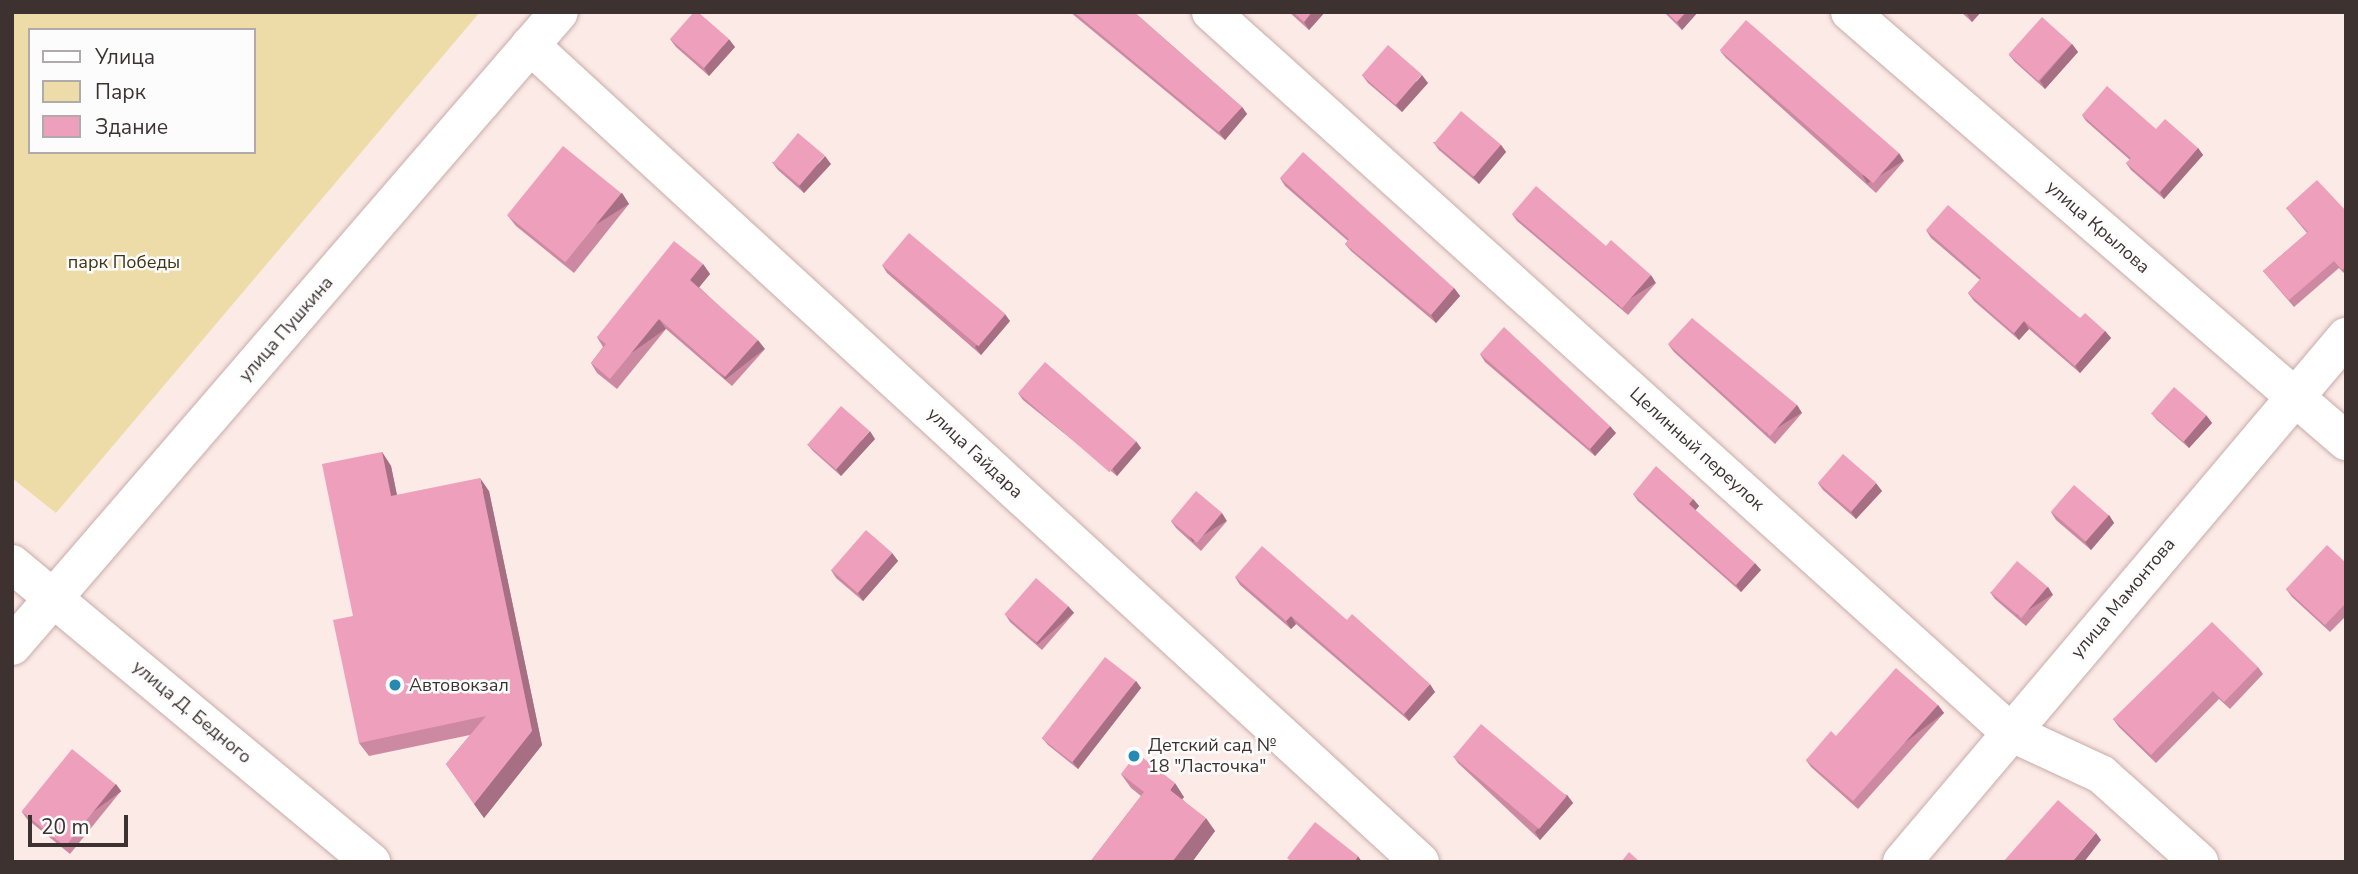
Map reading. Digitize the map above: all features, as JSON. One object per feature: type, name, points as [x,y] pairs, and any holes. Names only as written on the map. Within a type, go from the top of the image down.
[{"type":"street","name":"улица Пушкина","points":[[12,646],[559,12]]},
{"type":"street","name":"Целинный переулок","points":[[1211,12],[2010,732],[2101,774],[2199,862]]},
{"type":"street","name":"улица Крылова","points":[[1850,12],[2346,441]]},
{"type":"street","name":"улица Гайдара","points":[[530,45],[1420,862]]},
{"type":"street","name":"улица Мамонтова","points":[[1902,862],[2346,337]]},
{"type":"street","name":"улица Д. Бедного","points":[[12,564],[371,862]]},
{"type":"green space","name":"парк Победы","points":[[12,12],[480,12],[56,513],[12,478]]},
{"type":"building","points":[[694,12],[698,12],[729,39],[704,68],[670,39]]},
{"type":"building","points":[[1074,12],[1134,12],[1242,107],[1219,132]]},
{"type":"building","points":[[1293,12],[1312,12],[1304,22]]},
{"type":"building","points":[[1666,12],[1686,12],[1677,22]]},
{"type":"building","points":[[2042,17],[2072,44],[2038,81],[2009,54]]},
{"type":"building","points":[[1746,20],[1899,153],[1873,183],[1720,50]]},
{"type":"building","points":[[1388,45],[1422,75],[1396,105],[1362,75]]},
{"type":"building","points":[[2107,86],[2156,129],[2165,119],[2198,148],[2160,192],[2126,163],[2131,158],[2082,115]]},
{"type":"building","points":[[1461,111],[1501,144],[1474,177],[1434,143]]},
{"type":"building","points":[[798,133],[825,155],[800,185],[773,163]]},
{"type":"building","points":[[563,146],[621,193],[565,262],[507,215]]},
{"type":"building","points":[[1303,152],[1454,288],[1431,315],[1345,244],[1349,239],[1280,178]]},
{"type":"building","points":[[2317,180],[2346,211],[2346,267],[2342,270],[2334,261],[2289,300],[2263,271],[2308,232],[2286,208]]},
{"type":"building","points":[[1536,186],[1606,246],[1611,240],[1651,275],[1622,308],[1512,214]]},
{"type":"building","points":[[1948,205],[2080,318],[2085,313],[2105,331],[2075,366],[2024,321],[2014,333],[1968,293],[1981,278],[1926,230]]},
{"type":"building","points":[[909,233],[1006,314],[979,346],[882,265]]},
{"type":"building","points":[[674,241],[703,264],[690,280],[758,340],[725,377],[659,319],[610,379],[591,363],[606,344],[597,337]]},
{"type":"building","points":[[1692,318],[1797,405],[1770,436],[1668,344]]},
{"type":"building","points":[[1504,327],[1610,426],[1590,449],[1480,354]]},
{"type":"building","points":[[1045,362],[1136,441],[1109,472],[1018,393]]},
{"type":"building","points":[[2174,387],[2206,415],[2183,442],[2151,413]]},
{"type":"building","points":[[841,406],[870,431],[836,469],[808,444]]},
{"type":"building","name":"Автовокзал","points":[[382,452],[391,496],[480,478],[532,731],[474,804],[446,764],[486,716],[359,743],[333,620],[353,616],[322,464]]},
{"type":"building","points":[[1843,454],[1876,483],[1851,512],[1818,483]]},
{"type":"building","points":[[1656,466],[1693,499],[1689,504],[1755,563],[1736,585],[1633,494]]},
{"type":"building","points":[[2074,485],[2109,515],[2086,542],[2051,511]]},
{"type":"building","points":[[1196,491],[1222,513],[1197,543],[1171,521]]},
{"type":"building","points":[[866,530],[892,553],[858,593],[831,570]]},
{"type":"building","points":[[2327,545],[2346,563],[2346,603],[2325,625],[2286,589]]},
{"type":"building","points":[[1262,546],[1347,620],[1352,614],[1430,684],[1404,714],[1291,616],[1286,621],[1235,577]]},
{"type":"building","points":[[2017,561],[2048,587],[2021,618],[1991,592]]},
{"type":"building","points":[[1036,578],[1068,606],[1037,642],[1005,614]]},
{"type":"building","points":[[2212,622],[2258,667],[2224,702],[2213,691],[2151,755],[2113,719]]},
{"type":"building","points":[[1105,657],[1136,681],[1072,762],[1042,738]]},
{"type":"building","points":[[1896,668],[1938,705],[1853,801],[1806,760],[1831,731],[1836,736]]},
{"type":"building","points":[[1481,724],[1567,796],[1539,829],[1453,757]]},
{"type":"building","points":[[72,749],[116,784],[65,846],[22,811]]},
{"type":"building","points":[[1137,753],[1175,783],[1170,790],[1206,818],[1172,862],[1090,862],[1144,792],[1121,774]]},
{"type":"building","points":[[2058,800],[2096,833],[2072,862],[2003,862]]},
{"type":"building","points":[[1315,822],[1358,856],[1354,862],[1292,862],[1287,858]]},
{"type":"building","points":[[1629,852],[1640,862],[1621,862]]},
{"type":"place","name":"Автовокзал","points":[[395,685]]},
{"type":"place","name":"Детский сад № 18 \"Ласточка\"","points":[[1134,756]]}]
